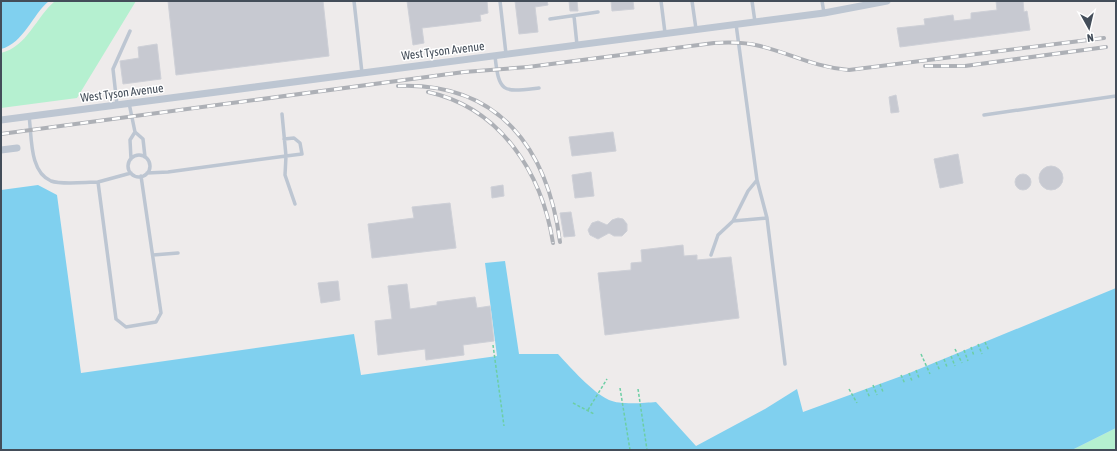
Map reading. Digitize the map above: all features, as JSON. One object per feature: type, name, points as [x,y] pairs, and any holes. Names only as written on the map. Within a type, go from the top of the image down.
[{"type":"street","name":"West Tyson Avenue","points":[[1,120],[824,13],[887,1]]},
{"type":"street","points":[[1,150],[17,148]]},
{"type":"lane","points":[[354,1],[362,73]]},
{"type":"lane","points":[[500,1],[506,54]]},
{"type":"lane","points":[[661,1],[665,33]]},
{"type":"lane","points":[[692,1],[696,29]]},
{"type":"lane","points":[[752,1],[755,22]]},
{"type":"lane","points":[[822,1],[824,13]]},
{"type":"lane","points":[[550,19],[598,12]]},
{"type":"lane","points":[[574,16],[577,45]]},
{"type":"lane","points":[[736,24],[756,180],[767,218],[785,364]]},
{"type":"lane","points":[[117,105],[113,69],[130,31]]},
{"type":"lane","points":[[495,56],[497,76],[504,88],[512,91],[538,88]]},
{"type":"lane","points":[[984,115],[1116,96]]},
{"type":"lane","points":[[130,104],[135,132],[143,139],[145,157],[150,164],[147,173]]},
{"type":"lane","points":[[282,114],[286,156],[286,175],[296,204]]},
{"type":"lane","points":[[30,116],[35,164],[40,173],[52,181],[98,182],[131,173]]},
{"type":"lane","points":[[135,132],[130,140],[131,158],[128,165],[131,173],[136,176],[141,176],[147,173],[168,172],[302,154],[300,143],[294,138],[284,139]]},
{"type":"lane","points":[[131,158],[137,156],[145,157]]},
{"type":"lane","points":[[98,182],[116,319],[126,327],[156,322],[161,313],[141,176]]},
{"type":"lane","points":[[711,255],[718,235],[733,221],[748,191],[756,180]]},
{"type":"lane","points":[[733,221],[767,218]]},
{"type":"lane","points":[[153,255],[178,253]]},
{"type":"path","points":[[985,342],[989,351]]},
{"type":"path","points":[[978,344],[982,354]]},
{"type":"path","points":[[493,345],[504,426]]},
{"type":"path","points":[[971,347],[974,356]]},
{"type":"path","points":[[955,349],[962,363]]},
{"type":"path","points":[[964,350],[968,361]]},
{"type":"path","points":[[921,354],[930,374]]},
{"type":"path","points":[[951,356],[955,366]]},
{"type":"path","points":[[944,359],[947,367]]},
{"type":"path","points":[[936,362],[940,371]]},
{"type":"path","points":[[916,370],[919,378]]},
{"type":"path","points":[[909,373],[912,381]]},
{"type":"path","points":[[902,375],[905,384]]},
{"type":"path","points":[[588,410],[607,379]]},
{"type":"path","points":[[880,384],[883,392]]},
{"type":"path","points":[[874,385],[877,395]]},
{"type":"path","points":[[620,388],[630,450]]},
{"type":"path","points":[[638,389],[647,450]]},
{"type":"path","points":[[849,389],[857,403]]},
{"type":"path","points":[[866,389],[870,398]]},
{"type":"path","points":[[573,403],[594,414]]},
{"type":"green space","points":[[55,1],[136,1],[77,98],[1,108],[1,53],[18,45]]},
{"type":"green space","points":[[1116,428],[1116,450],[1072,450]]},
{"type":"water","points":[[1,1],[49,1],[16,41],[1,49]]},
{"type":"water","points":[[38,185],[57,195],[81,373],[354,334],[361,375],[497,356],[485,263],[505,261],[519,354],[558,354],[589,386],[602,396],[614,402],[656,402],[696,446],[765,409],[797,389],[803,412],[907,374],[1116,288],[1116,428],[1072,450],[1,450],[1,190]]},
{"type":"building","points":[[168,1],[323,1],[329,56],[176,75]]},
{"type":"building","points":[[407,1],[487,1],[488,13],[480,15],[481,21],[422,28],[424,43],[413,45]]},
{"type":"building","points":[[515,1],[547,1],[548,5],[535,7],[538,32],[519,34]]},
{"type":"building","points":[[569,1],[577,1],[578,11],[570,11]]},
{"type":"building","points":[[611,1],[633,1],[634,9],[612,11]]},
{"type":"building","points":[[996,1],[1023,1],[1024,12],[1027,11],[1030,30],[900,47],[897,28],[925,25],[924,19],[953,15],[954,21],[971,19],[971,13],[997,10]]},
{"type":"building","points":[[157,44],[161,79],[123,84],[120,61],[139,58],[138,47]]},
{"type":"building","points":[[896,95],[899,112],[891,113],[889,97]]},
{"type":"building","points":[[613,132],[616,151],[572,156],[569,137]]},
{"type":"building","points":[[958,154],[963,183],[940,188],[934,159]]},
{"type":"building","points":[[1051,166],[1060,169],[1063,178],[1060,187],[1051,190],[1042,187],[1039,178],[1042,169]]},
{"type":"building","points":[[591,172],[594,196],[575,198],[572,175]]},
{"type":"building","points":[[1023,174],[1029,176],[1031,182],[1029,188],[1023,190],[1017,188],[1015,182],[1017,176]]},
{"type":"building","points":[[503,185],[504,196],[492,198],[491,187]]},
{"type":"building","points":[[450,203],[456,248],[372,258],[368,224],[414,218],[412,207]]},
{"type":"building","points":[[571,212],[575,236],[564,237],[560,213]]},
{"type":"building","points":[[618,218],[623,219],[627,224],[627,231],[622,236],[614,236],[609,233],[598,239],[590,235],[588,230],[592,223],[598,221],[607,225],[612,220]]},
{"type":"building","points":[[683,245],[684,256],[697,255],[697,260],[731,257],[739,318],[605,335],[598,273],[631,270],[631,263],[642,262],[641,250]]},
{"type":"building","points":[[338,281],[340,300],[321,303],[318,283]]},
{"type":"building","points":[[407,284],[410,309],[437,305],[437,302],[475,297],[477,308],[490,306],[494,341],[463,345],[464,355],[426,360],[425,349],[378,355],[375,321],[392,319],[388,286]]},
{"type":"railway","points":[[1,134],[464,72],[528,67],[714,43],[726,42],[754,45],[772,49],[825,66],[849,70],[1104,38]]},
{"type":"railway","points":[[925,66],[965,66],[1106,47]]},
{"type":"railway","points":[[398,86],[433,88],[464,96],[490,109],[512,128],[530,151],[544,178],[554,208],[560,242]]},
{"type":"railway","points":[[428,92],[454,100],[477,112],[497,128],[514,147],[528,169],[539,192],[553,243]]}]
